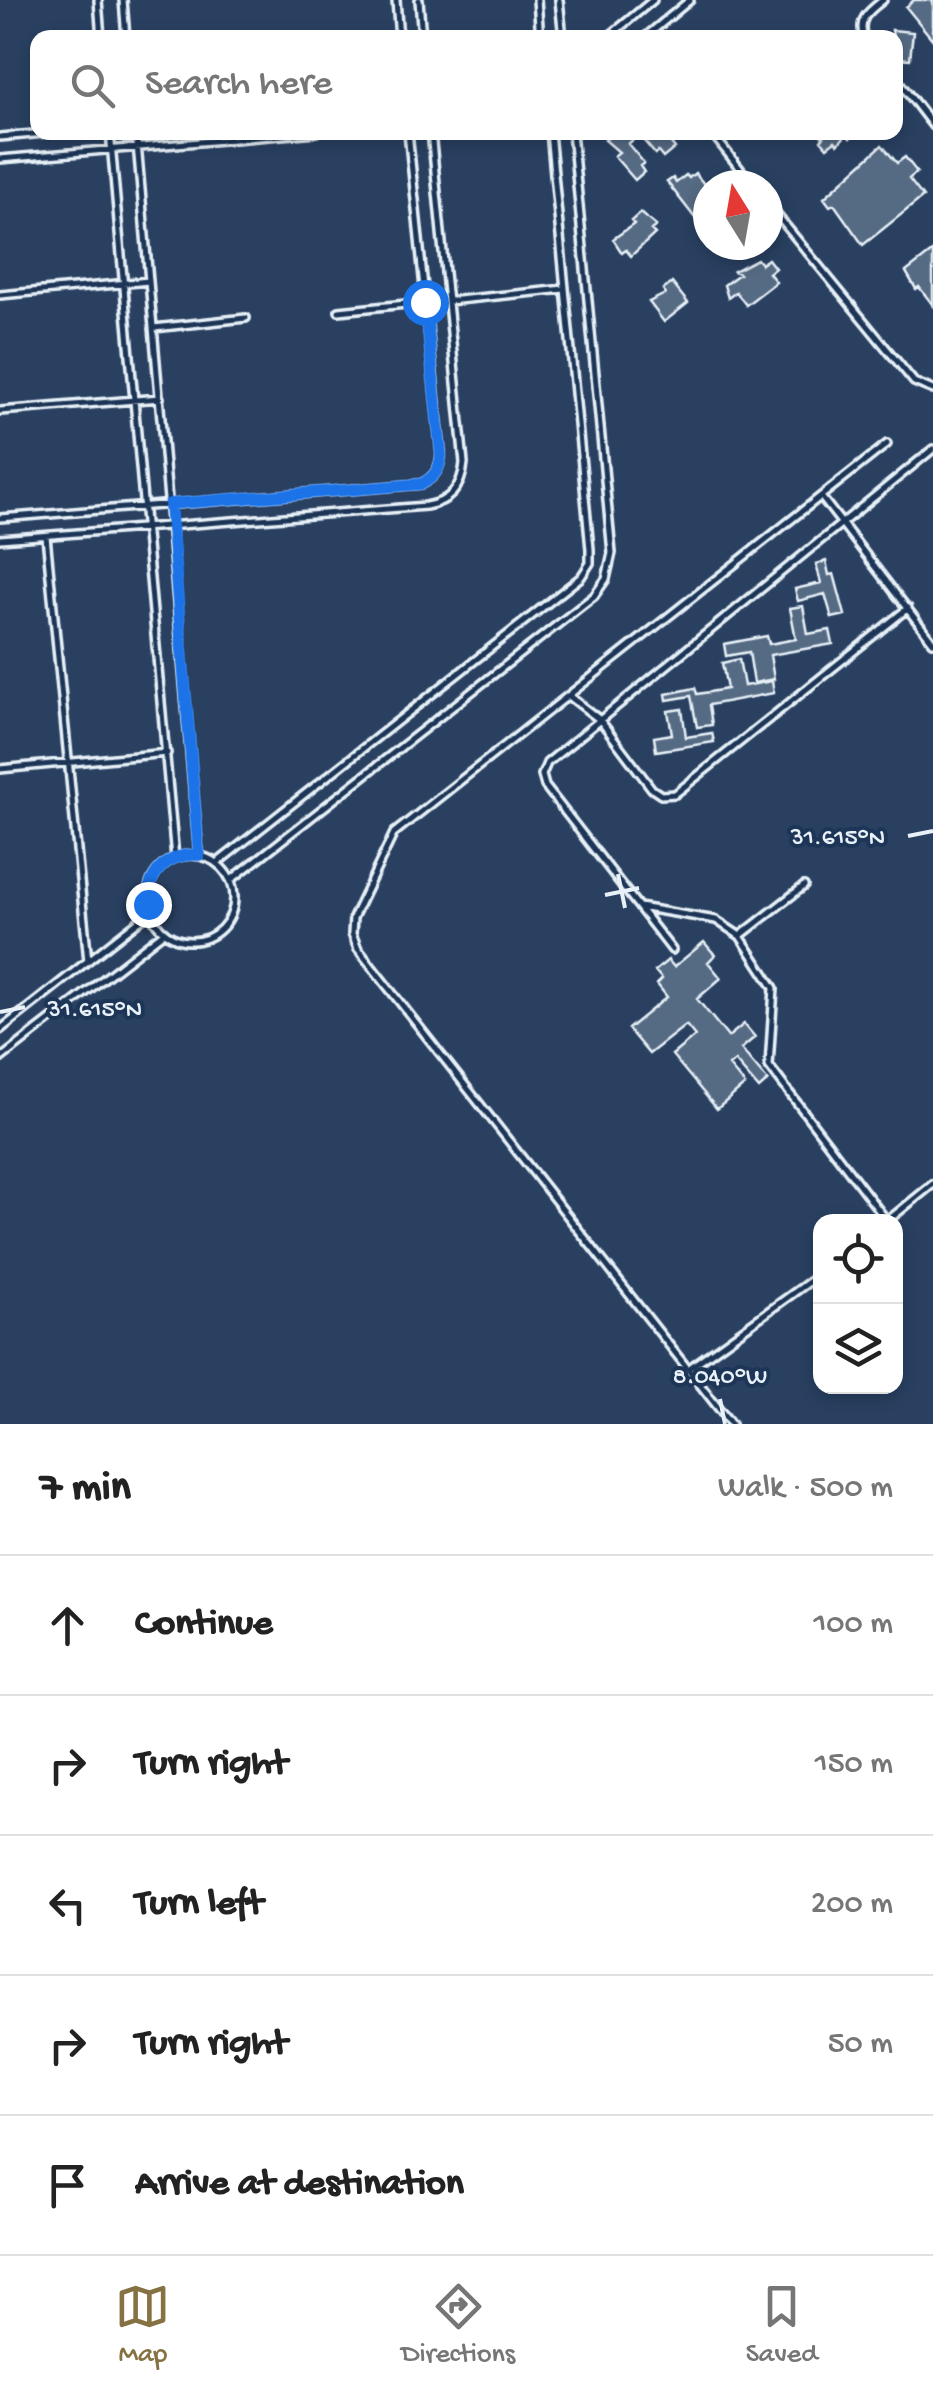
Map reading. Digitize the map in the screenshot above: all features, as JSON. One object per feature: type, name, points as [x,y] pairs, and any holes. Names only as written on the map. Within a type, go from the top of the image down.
[{"type":"lane","points":[[98,0],[100,30]]},
{"type":"lane","points":[[123,0],[125,30]]},
{"type":"lane","points":[[396,0],[398,30]]},
{"type":"lane","points":[[419,0],[421,30]]},
{"type":"lane","points":[[537,0],[539,30]]},
{"type":"lane","points":[[560,0],[562,30]]},
{"type":"lane","points":[[617,30],[653,0]]},
{"type":"lane","points":[[654,30],[690,0]]},
{"type":"lane","points":[[862,30],[864,17],[882,0]]},
{"type":"lane","points":[[903,87],[933,126]]},
{"type":"lane","points":[[0,138],[30,135]]},
{"type":"lane","points":[[110,140],[176,858]]},
{"type":"lane","points":[[136,140],[199,855]]},
{"type":"lane","points":[[0,159],[227,140]]},
{"type":"lane","points":[[0,518],[421,484],[432,477],[440,466],[441,454],[409,140]]},
{"type":"lane","points":[[0,539],[426,506],[446,499],[460,483],[464,463],[432,140]]},
{"type":"lane","points":[[217,863],[585,573],[591,556],[551,140]]},
{"type":"lane","points":[[231,880],[594,596],[606,579],[612,553],[573,140]]},
{"type":"lane","points":[[717,140],[741,170]]},
{"type":"lane","points":[[783,222],[903,370],[917,385],[933,390]]},
{"type":"lane","points":[[0,295],[149,280]]},
{"type":"lane","points":[[448,301],[565,290]]},
{"type":"lane","points":[[339,310],[425,302]]},
{"type":"lane","points":[[154,328],[246,318]]},
{"type":"lane","points":[[0,411],[160,398]]},
{"type":"lane","points":[[731,1424],[358,949],[352,934],[356,911],[394,833],[887,444]]},
{"type":"lane","points":[[672,950],[545,786],[542,776],[547,763],[933,450]]},
{"type":"lane","points":[[822,498],[933,642]]},
{"type":"lane","points":[[46,536],[88,961]]},
{"type":"lane","points":[[569,696],[600,720],[652,789],[675,794],[908,608]]},
{"type":"lane","points":[[0,770],[167,753]]},
{"type":"lane","points":[[199,855],[217,863],[231,880],[234,904],[229,920],[218,932],[195,941],[178,940],[164,932],[150,912],[152,880],[162,866],[176,858],[199,855]]},
{"type":"lane","points":[[740,936],[804,886]]},
{"type":"lane","points":[[639,907],[716,920],[740,936],[774,988],[769,1066],[882,1214]]},
{"type":"lane","points":[[0,1018],[3,1028],[150,912]]},
{"type":"lane","points":[[0,1059],[164,932]]},
{"type":"lane","points":[[896,1214],[933,1184]]},
{"type":"lane","points":[[688,1370],[813,1279]]},
{"type":"building","points":[[914,0],[933,0],[933,40],[906,7]]},
{"type":"building","points":[[903,31],[913,32],[910,59],[903,58]]},
{"type":"building","points":[[605,140],[633,140],[628,144],[644,163],[640,166],[644,172],[635,180],[614,156],[619,152]]},
{"type":"building","points":[[643,140],[668,140],[675,148],[663,158],[658,152],[655,154]]},
{"type":"building","points":[[821,140],[842,140],[838,144],[835,141],[827,147]]},
{"type":"building","points":[[882,145],[897,163],[905,157],[917,172],[909,179],[923,197],[863,245],[834,204],[830,206],[824,198]]},
{"type":"building","points":[[686,175],[689,178],[693,175],[693,215],[667,182],[673,178],[676,183]]},
{"type":"building","points":[[640,213],[656,226],[651,230],[655,234],[631,256],[626,250],[622,253],[613,239],[634,224],[631,221]]},
{"type":"building","points":[[932,252],[933,305],[919,287],[916,289],[906,272]]},
{"type":"building","points":[[755,260],[761,264],[769,260],[775,268],[769,273],[776,282],[746,305],[736,292],[728,298],[724,285],[739,274],[734,271]]},
{"type":"building","points":[[672,283],[688,303],[664,322],[649,302],[665,294],[663,290]]},
{"type":"building","points":[[826,561],[829,575],[834,574],[845,615],[832,618],[825,594],[798,601],[795,589],[821,583],[816,564]]},
{"type":"building","points":[[803,606],[808,634],[830,630],[833,644],[770,655],[774,679],[754,683],[749,652],[726,656],[724,644],[767,636],[769,644],[796,639],[790,608]]},
{"type":"building","points":[[739,659],[744,686],[772,681],[774,693],[709,705],[712,725],[697,727],[691,696],[667,700],[666,694],[695,688],[697,694],[727,689],[722,663]]},
{"type":"building","points":[[682,709],[686,737],[712,733],[714,742],[656,751],[654,737],[672,734],[668,711]]},
{"type":"building","points":[[704,942],[715,955],[708,962],[721,978],[697,999],[728,1037],[744,1024],[755,1037],[741,1049],[768,1081],[759,1089],[735,1061],[729,1066],[745,1085],[717,1109],[672,1055],[695,1036],[686,1025],[649,1054],[628,1029],[667,997],[657,984],[662,979],[655,971],[668,960],[674,967]]},
{"type":"route","points":[[148,904],[149,888],[162,866],[181,856],[199,855],[170,504],[421,484],[432,477],[440,466],[441,454],[425,302]]}]
